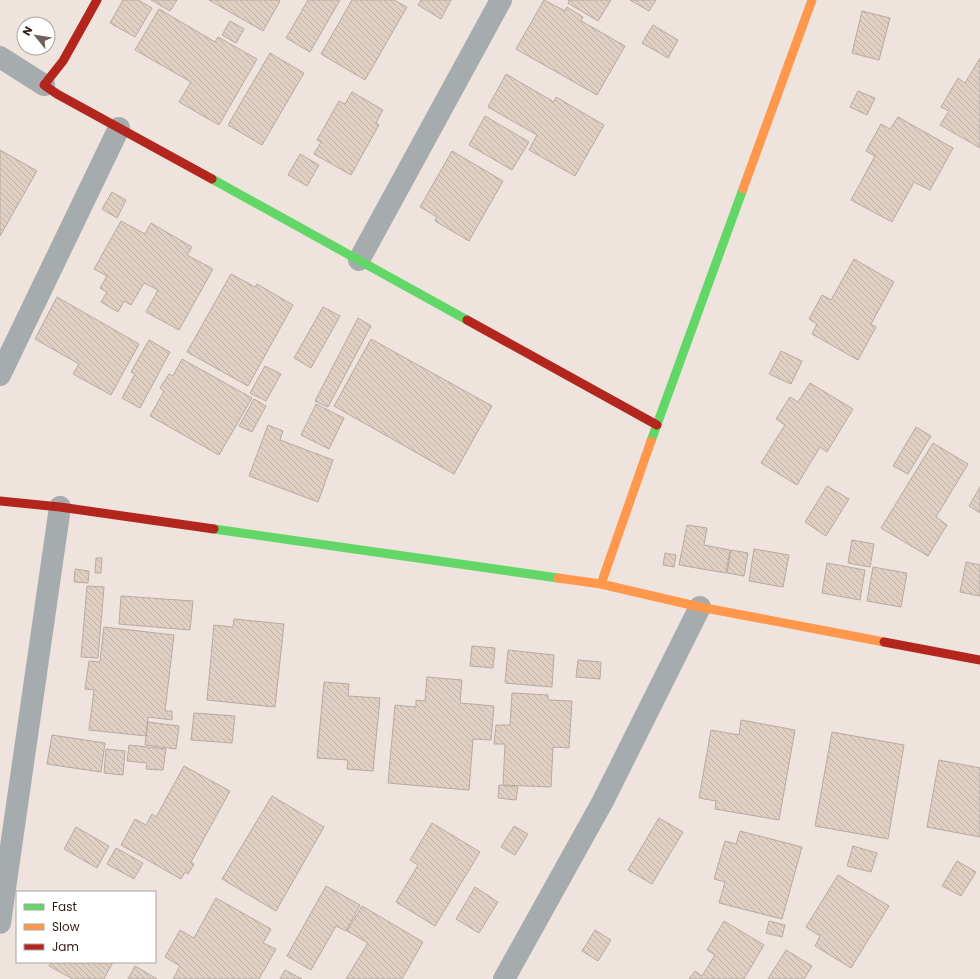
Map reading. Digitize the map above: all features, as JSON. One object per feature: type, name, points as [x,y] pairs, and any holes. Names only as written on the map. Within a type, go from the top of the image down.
[{"type":"street","points":[[44,85],[63,61],[97,0]]},
{"type":"street","points":[[359,260],[501,0]]},
{"type":"street","points":[[601,584],[657,425],[812,0]]},
{"type":"street","points":[[0,57],[57,94],[657,425]]},
{"type":"street","points":[[0,375],[119,128]]},
{"type":"street","points":[[0,501],[60,507],[601,584],[700,607],[980,660]]},
{"type":"street","points":[[0,923],[60,507]]},
{"type":"street","points":[[504,979],[604,800],[700,607]]},
{"type":"building","points":[[123,0],[138,0],[152,8],[135,37],[110,23]]},
{"type":"building","points":[[151,0],[177,0],[170,11]]},
{"type":"building","points":[[209,0],[279,0],[280,1],[263,31]]},
{"type":"building","points":[[308,0],[340,0],[310,52],[286,38]]},
{"type":"building","points":[[352,0],[394,0],[407,7],[365,80],[321,54]]},
{"type":"building","points":[[421,0],[451,0],[441,19],[418,5]]},
{"type":"building","points":[[544,0],[565,11],[567,7],[583,17],[581,21],[625,46],[597,95],[516,49]]},
{"type":"building","points":[[569,0],[611,0],[598,21],[568,3]]},
{"type":"building","points":[[630,0],[656,0],[649,11]]},
{"type":"building","points":[[159,9],[215,42],[218,37],[257,59],[219,125],[179,102],[191,82],[135,50]]},
{"type":"building","points":[[862,11],[890,18],[879,60],[852,53]]},
{"type":"building","points":[[230,21],[244,29],[236,43],[222,35]]},
{"type":"building","points":[[653,25],[678,40],[668,58],[642,43]]},
{"type":"building","points":[[270,53],[304,73],[262,145],[228,125]]},
{"type":"building","points":[[980,58],[980,148],[940,125],[949,111],[941,107],[958,78],[965,83]]},
{"type":"building","points":[[506,74],[554,102],[556,97],[604,125],[575,176],[529,150],[537,135],[488,107]]},
{"type":"building","points":[[858,91],[875,98],[867,115],[850,107]]},
{"type":"building","points":[[352,92],[383,110],[376,123],[379,125],[351,175],[314,154],[321,142],[317,140],[339,101],[345,104]]},
{"type":"building","points":[[485,116],[529,142],[512,170],[469,145]]},
{"type":"building","points":[[898,117],[953,148],[930,190],[914,182],[892,222],[851,200],[875,156],[866,151],[881,124],[890,129]]},
{"type":"building","points":[[0,150],[37,171],[0,236]]},
{"type":"building","points":[[452,151],[503,181],[469,241],[435,221],[437,217],[420,207]]},
{"type":"building","points":[[300,154],[319,165],[307,186],[288,175]]},
{"type":"building","points":[[112,192],[126,200],[117,218],[102,209]]},
{"type":"building","points":[[121,221],[145,234],[151,223],[192,247],[187,255],[213,269],[179,330],[146,312],[158,290],[144,283],[131,305],[124,301],[118,312],[101,302],[107,292],[100,288],[107,276],[94,269]]},
{"type":"building","points":[[854,259],[894,282],[871,324],[876,327],[858,360],[812,334],[817,324],[809,319],[822,295],[831,300]]},
{"type":"building","points":[[231,274],[255,287],[257,284],[293,305],[248,386],[187,352]]},
{"type":"building","points":[[57,297],[139,344],[111,395],[73,374],[79,364],[35,339]]},
{"type":"building","points":[[323,307],[340,316],[311,368],[294,358]]},
{"type":"building","points":[[358,318],[371,326],[328,407],[315,401]]},
{"type":"building","points":[[371,339],[492,406],[454,474],[334,406]]},
{"type":"building","points":[[149,340],[170,352],[140,408],[122,398],[135,374],[131,372]]},
{"type":"building","points":[[781,351],[802,361],[791,384],[769,374]]},
{"type":"building","points":[[182,359],[252,398],[219,455],[150,416],[164,391],[160,388],[169,374],[173,376]]},
{"type":"building","points":[[265,366],[281,374],[266,401],[250,393]]},
{"type":"building","points":[[810,383],[853,409],[827,452],[820,447],[797,485],[761,463],[785,425],[776,419],[790,397],[798,402]]},
{"type":"building","points":[[254,399],[266,406],[252,432],[239,426]]},
{"type":"building","points":[[316,404],[344,418],[329,449],[301,435]]},
{"type":"building","points":[[268,425],[283,431],[280,440],[333,460],[318,502],[249,476]]},
{"type":"building","points":[[916,427],[931,436],[908,474],[893,466]]},
{"type":"building","points":[[933,443],[968,464],[936,517],[947,525],[928,556],[881,528]]},
{"type":"building","points":[[827,486],[849,499],[826,536],[805,522]]},
{"type":"building","points":[[980,487],[980,513],[969,506]]},
{"type":"building","points":[[687,525],[707,528],[704,545],[730,550],[726,573],[679,565]]},
{"type":"building","points":[[852,540],[874,544],[870,567],[848,563]]},
{"type":"building","points":[[754,549],[789,555],[783,587],[749,581]]},
{"type":"building","points":[[731,550],[748,553],[744,576],[727,573]]},
{"type":"building","points":[[665,553],[676,555],[674,567],[663,565]]},
{"type":"building","points":[[96,558],[102,558],[101,573],[95,573]]},
{"type":"building","points":[[966,562],[980,565],[980,596],[960,592]]},
{"type":"building","points":[[827,563],[865,570],[860,600],[822,593]]},
{"type":"building","points":[[873,567],[907,573],[901,607],[867,601]]},
{"type":"building","points":[[75,569],[89,571],[88,583],[74,582]]},
{"type":"building","points":[[87,586],[104,587],[98,658],[81,657]]},
{"type":"building","points":[[121,596],[193,601],[190,630],[119,624]]},
{"type":"building","points":[[234,619],[284,624],[275,707],[207,700],[214,625],[233,627]]},
{"type":"building","points":[[104,627],[174,635],[165,711],[172,711],[172,720],[148,717],[146,736],[89,730],[94,690],[85,689],[89,661],[100,662]]},
{"type":"building","points":[[472,646],[495,648],[493,668],[470,666]]},
{"type":"building","points":[[508,650],[554,655],[552,687],[505,683]]},
{"type":"building","points":[[578,660],[601,662],[600,679],[576,677]]},
{"type":"building","points":[[427,677],[462,680],[460,703],[494,706],[491,740],[473,739],[469,790],[388,783],[395,705],[416,707],[416,700],[425,701]]},
{"type":"building","points":[[324,682],[349,684],[348,696],[380,698],[373,771],[347,769],[348,760],[317,758]]},
{"type":"building","points":[[512,693],[548,695],[548,700],[572,701],[569,748],[553,747],[551,787],[503,785],[505,744],[494,744],[496,725],[510,725]]},
{"type":"building","points":[[194,713],[235,716],[232,743],[191,740]]},
{"type":"building","points":[[741,720],[795,730],[779,820],[715,809],[716,801],[699,798],[711,730],[739,735]]},
{"type":"building","points":[[148,722],[179,726],[176,749],[145,745]]},
{"type":"building","points":[[832,732],[904,745],[888,839],[815,826]]},
{"type":"building","points":[[52,735],[105,743],[101,772],[47,764]]},
{"type":"building","points":[[129,745],[166,749],[163,770],[146,769],[147,763],[127,761]]},
{"type":"building","points":[[106,749],[125,751],[123,775],[104,773]]},
{"type":"building","points":[[939,760],[980,768],[980,837],[927,827]]},
{"type":"building","points":[[184,766],[230,791],[191,862],[194,864],[188,874],[185,872],[181,879],[121,845],[135,819],[146,825],[152,814],[156,817]]},
{"type":"building","points":[[499,785],[518,787],[516,800],[498,798]]},
{"type":"building","points":[[272,796],[324,827],[276,911],[222,879]]},
{"type":"building","points":[[659,818],[683,832],[652,884],[628,870]]},
{"type":"building","points":[[432,823],[480,852],[435,926],[396,902],[418,865],[410,860]]},
{"type":"building","points":[[514,826],[528,834],[515,855],[501,847]]},
{"type":"building","points":[[76,827],[109,846],[97,868],[64,849]]},
{"type":"building","points":[[740,831],[802,847],[782,919],[719,903],[725,882],[714,879],[725,841],[736,844]]},
{"type":"building","points":[[853,846],[877,853],[871,872],[847,866]]},
{"type":"building","points":[[116,848],[143,863],[134,879],[107,864]]},
{"type":"building","points":[[957,861],[976,872],[961,896],[942,886]]},
{"type":"building","points":[[838,875],[889,906],[851,968],[815,946],[820,936],[806,927]]},
{"type":"building","points":[[326,886],[360,905],[346,931],[336,926],[311,970],[287,956]]},
{"type":"building","points":[[475,887],[498,902],[479,933],[456,919]]},
{"type":"building","points":[[216,898],[271,929],[263,943],[276,949],[259,979],[173,979],[180,966],[165,957],[180,930],[194,938]]},
{"type":"building","points":[[362,906],[423,942],[402,979],[346,979],[368,943],[347,931]]},
{"type":"building","points":[[724,921],[764,945],[744,979],[689,979],[695,971],[702,976],[715,955],[707,950]]},
{"type":"building","points":[[769,921],[785,925],[782,937],[766,933]]},
{"type":"building","points":[[595,930],[611,940],[598,961],[582,951]]},
{"type":"building","points":[[786,950],[812,966],[804,979],[768,979]]},
{"type":"building","points":[[50,963],[112,963],[104,979],[73,979],[49,966]]},
{"type":"building","points":[[135,966],[157,979],[128,979]]},
{"type":"building","points":[[285,970],[302,979],[280,979]]},
{"type":"traffic: fast","points":[[212,179],[467,320]]},
{"type":"traffic: fast","points":[[651,441],[743,189]]},
{"type":"traffic: fast","points":[[214,529],[558,578]]},
{"type":"traffic: slow","points":[[743,189],[812,0]]},
{"type":"traffic: slow","points":[[601,584],[651,441]]},
{"type":"traffic: slow","points":[[558,578],[601,584],[700,607],[884,642]]},
{"type":"traffic: jam","points":[[97,0],[63,61],[44,85],[57,94],[212,179]]},
{"type":"traffic: jam","points":[[467,320],[657,425]]},
{"type":"traffic: jam","points":[[0,501],[60,507],[214,529]]},
{"type":"traffic: jam","points":[[884,642],[980,660]]}]
